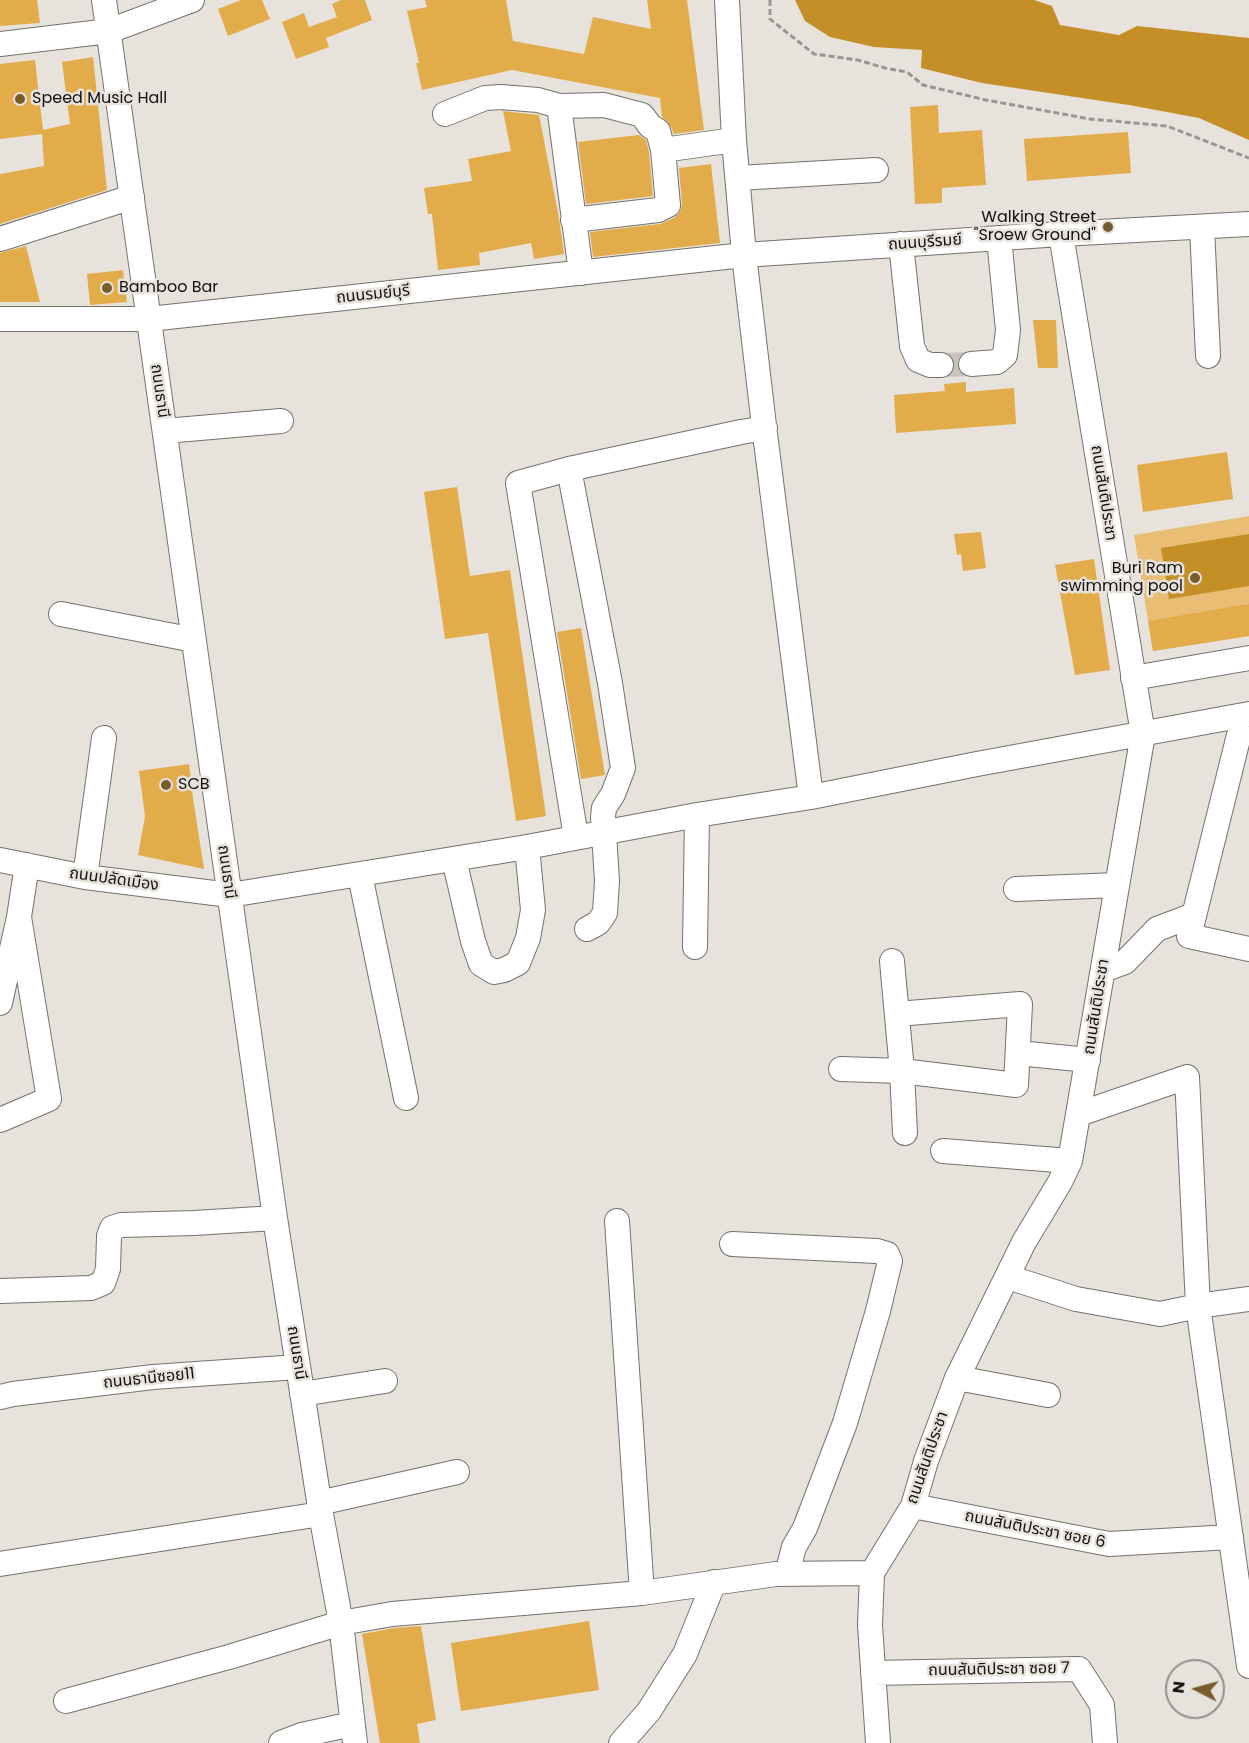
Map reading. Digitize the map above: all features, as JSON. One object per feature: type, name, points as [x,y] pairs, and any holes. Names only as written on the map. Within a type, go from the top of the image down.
[{"type":"street","name":"ถนนธานี","points":[[104,0],[275,1218],[320,1509],[341,1623],[353,1734]]},
{"type":"street","points":[[0,44],[109,31],[192,0]]},
{"type":"street","points":[[725,3],[744,255],[811,796]]},
{"type":"street","points":[[445,114],[485,98],[493,98],[538,100],[559,106],[604,105],[642,115],[650,126],[658,131],[663,150],[668,205],[658,210],[573,220]]},
{"type":"street","points":[[559,106],[581,273]]},
{"type":"street","points":[[663,150],[734,140]]},
{"type":"street","points":[[738,178],[876,170]]},
{"type":"street","points":[[0,239],[132,197]]},
{"type":"street","name":"ถนนบุรีรมย์","points":[[744,255],[1249,224]]},
{"type":"street","points":[[1202,227],[1208,356]]},
{"type":"street","name":"ถนนสันติประชา","points":[[878,1743],[870,1624],[872,1574],[913,1506],[926,1461],[957,1378],[1024,1242],[1070,1161],[1143,734],[1061,234]]},
{"type":"street","points":[[971,364],[996,362],[1005,355],[1008,330],[999,238]]},
{"type":"street","points":[[901,244],[912,346],[918,360],[930,365],[941,365]]},
{"type":"street","name":"ถนนรมย์บุรี","points":[[0,319],[149,319],[744,255]]},
{"type":"street","points":[[165,431],[281,421]]},
{"type":"street","points":[[576,837],[518,483],[569,469],[765,428]]},
{"type":"street","points":[[569,469],[610,683],[623,768],[613,794],[604,808],[607,881],[605,914],[598,923],[586,929]]},
{"type":"street","points":[[61,614],[194,639]]},
{"type":"street","points":[[1133,678],[1249,658]]},
{"type":"street","points":[[1247,715],[1189,936],[1249,949]]},
{"type":"street","name":"ถนนปลัดเมือง","points":[[0,860],[85,877],[230,895],[527,847],[1247,715]]},
{"type":"street","points":[[85,877],[104,738]]},
{"type":"street","points":[[695,947],[697,815]]},
{"type":"street","points":[[454,859],[473,941],[481,964],[494,972],[518,963],[528,938],[533,910],[527,847]]},
{"type":"street","points":[[0,1003],[19,917],[27,865]]},
{"type":"street","points":[[360,875],[406,1098]]},
{"type":"street","points":[[1016,889],[1117,885]]},
{"type":"street","points":[[1103,970],[1125,962],[1157,929],[1194,915]]},
{"type":"street","points":[[0,1120],[49,1100],[19,917]]},
{"type":"street","points":[[892,961],[905,1133]]},
{"type":"street","points":[[841,1069],[902,1071],[1016,1085],[1020,1004],[897,1014]]},
{"type":"street","points":[[1018,1053],[1088,1060]]},
{"type":"street","points":[[1079,1114],[1187,1077],[1198,1306],[1238,1511],[1231,1537],[1249,1666]]},
{"type":"street","points":[[943,1151],[1070,1161]]},
{"type":"street","points":[[0,1291],[92,1288],[103,1283],[108,1269],[108,1236],[112,1228],[121,1225],[275,1218]]},
{"type":"street","points":[[617,1221],[642,1593]]},
{"type":"street","points":[[732,1244],[877,1251],[887,1254],[890,1261],[889,1272],[845,1423],[805,1528],[794,1547],[787,1574]]},
{"type":"street","points":[[1008,1277],[1076,1299],[1160,1314],[1249,1299]]},
{"type":"street","name":"ถนนธานีซอย11","points":[[0,1397],[153,1377],[298,1367]]},
{"type":"street","points":[[957,1378],[1048,1395]]},
{"type":"street","points":[[302,1394],[385,1381]]},
{"type":"street","points":[[0,1564],[320,1509],[457,1472]]},
{"type":"street","name":"ถนนสันติประชา ซอย 6","points":[[913,1506],[1109,1544],[1231,1537]]},
{"type":"street","points":[[66,1701],[229,1657],[341,1623],[392,1614],[642,1593],[787,1574],[872,1574]]},
{"type":"street","points":[[621,1743],[649,1711],[685,1654],[714,1582]]},
{"type":"street","name":"ถนนสันติประชา ซอย 7","points":[[873,1673],[1079,1669],[1102,1705],[1105,1743]]},
{"type":"street","points":[[281,1743],[302,1735],[353,1734]]},
{"type":"path","points":[[770,0],[770,19],[814,54],[858,60],[907,72],[922,85],[986,100],[1090,119],[1167,126],[1249,158]]},
{"type":"shaded area","points":[[795,0],[1034,0],[1052,6],[1060,25],[1119,35],[1137,26],[1249,38],[1249,140],[1199,118],[982,83],[921,68],[922,50],[874,47],[830,37],[805,21]]},
{"type":"shaded area","name":"Buri Ram swimming pool","points":[[1249,516],[1249,636],[1153,651],[1134,535]]},
{"type":"shaded area","points":[[1249,534],[1249,586],[1169,599],[1161,548]]},
{"type":"building","points":[[0,0],[37,0],[40,23],[0,26]]},
{"type":"building","points":[[241,0],[262,0],[270,19],[228,36],[218,9]]},
{"type":"building","points":[[341,0],[365,0],[372,20],[326,38],[329,47],[296,59],[282,22],[304,13],[309,27],[337,17],[332,4]]},
{"type":"building","points":[[425,0],[506,0],[513,41],[584,54],[593,17],[651,29],[647,0],[687,0],[704,130],[674,134],[662,117],[660,98],[512,70],[422,90],[416,63],[419,63],[407,11],[427,7]]},
{"type":"building","points":[[93,57],[107,190],[0,224],[0,174],[44,166],[42,134],[0,139],[0,64],[35,60],[43,130],[70,124],[62,62]]},
{"type":"building","points":[[938,105],[939,133],[982,130],[986,185],[942,188],[942,203],[915,204],[910,107]]},
{"type":"building","points":[[503,111],[539,115],[564,254],[534,259],[531,243],[479,253],[480,265],[438,270],[432,214],[428,214],[424,188],[472,181],[468,159],[511,151]]},
{"type":"building","points":[[1128,132],[1131,173],[1027,181],[1024,139]]},
{"type":"building","points":[[639,135],[646,140],[649,152],[653,196],[586,204],[578,142]]},
{"type":"building","points":[[711,164],[720,243],[593,257],[590,232],[660,224],[674,218],[680,212],[682,204],[679,168]]},
{"type":"building","points":[[26,246],[40,302],[0,302],[0,253]]},
{"type":"building","name":"Bamboo Bar","points":[[123,270],[127,302],[90,305],[87,274]]},
{"type":"building","points":[[1033,320],[1056,320],[1058,368],[1038,368]]},
{"type":"building","points":[[966,382],[966,392],[1014,388],[1016,424],[896,433],[894,395],[945,391],[944,384]]},
{"type":"building","points":[[1227,452],[1233,499],[1143,512],[1137,465]]},
{"type":"building","points":[[457,487],[470,576],[510,570],[546,816],[516,821],[488,633],[445,639],[424,492]]},
{"type":"building","points":[[981,532],[986,568],[963,571],[961,554],[957,555],[954,534]]},
{"type":"building","points":[[1094,559],[1110,670],[1075,675],[1055,565]]},
{"type":"building","points":[[1249,604],[1249,636],[1153,651],[1148,621]]},
{"type":"building","points":[[581,628],[605,775],[581,779],[557,632]]},
{"type":"building","points":[[189,764],[204,869],[138,855],[145,816],[139,771]]},
{"type":"building","points":[[589,1621],[599,1690],[461,1711],[451,1643]]},
{"type":"building","points":[[421,1626],[436,1720],[417,1724],[420,1743],[380,1743],[362,1634]]},
{"type":"tunnel","points":[[941,365],[971,364]]},
{"type":"place","name":"Speed Music Hall","points":[[20,99]]},
{"type":"place","name":"Walking Street \"Sroew Ground\"","points":[[1108,227]]},
{"type":"place","name":"Bamboo Bar","points":[[107,288]]},
{"type":"place","name":"Buri Ram swimming pool","points":[[1195,578]]},
{"type":"place","name":"SCB","points":[[166,785]]}]
